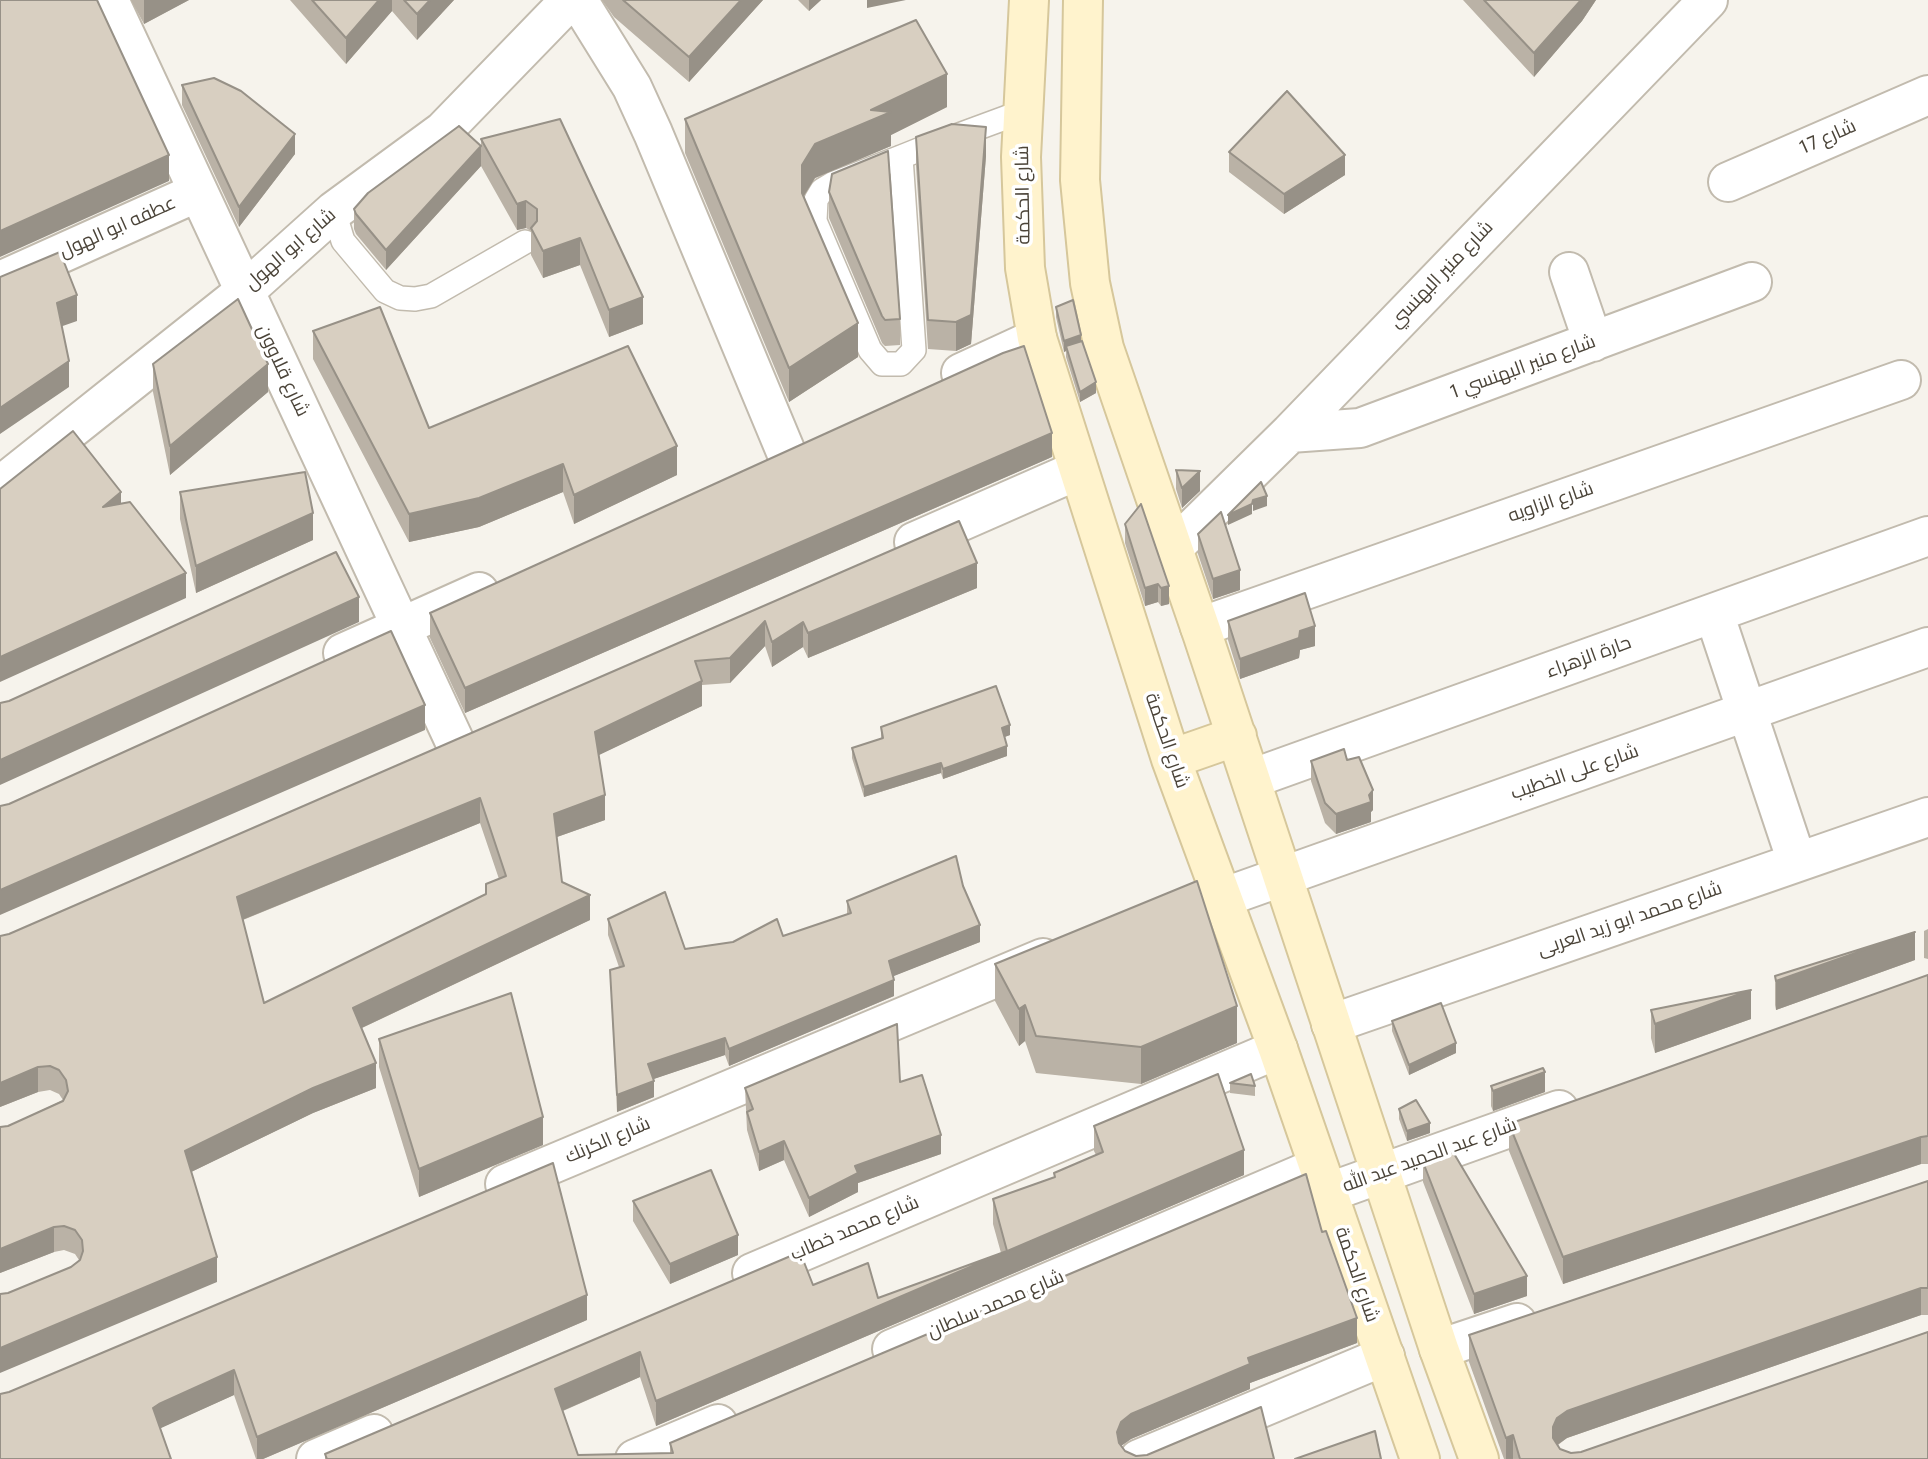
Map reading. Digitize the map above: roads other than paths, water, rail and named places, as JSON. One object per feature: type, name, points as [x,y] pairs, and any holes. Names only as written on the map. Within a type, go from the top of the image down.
[{"type":"street","name":"شارع قلاوون","points":[[108,0],[245,291],[345,549],[401,627],[456,742]]},
{"type":"street","name":"شارع ابو الهول","points":[[0,486],[245,291],[334,211],[443,131],[570,0]]},
{"type":"street","points":[[579,0],[632,87],[786,452]]},
{"type":"street","name":"شارع الحكمة","points":[[1029,0],[1021,157],[1025,268],[1037,338],[1171,759],[1210,892],[1278,1049],[1419,1459]]},
{"type":"street","points":[[1083,0],[1080,180],[1090,283],[1104,348],[1237,736],[1439,1349],[1479,1459]]},
{"type":"street","name":"شارع منير البهنسي","points":[[1173,548],[1290,433],[1708,0]]},
{"type":"street","name":"شارع 17","points":[[1728,182],[1928,95]]},
{"type":"street","name":"عطفه ابو الهول","points":[[0,281],[198,192]]},
{"type":"street","points":[[1569,272],[1593,342]]},
{"type":"street","name":"شارع منير البهنسي 1","points":[[1290,433],[1360,428],[1752,282]]},
{"type":"street","points":[[922,391],[1037,338]]},
{"type":"street","name":"شارع الزاويه","points":[[1200,627],[1901,380]]},
{"type":"street","points":[[749,469],[821,437]]},
{"type":"street","points":[[888,553],[1078,470]]},
{"type":"street","name":"حارة الزهراء","points":[[1251,779],[1928,536]]},
{"type":"street","points":[[314,667],[513,576]]},
{"type":"street","points":[[1714,613],[1797,862]]},
{"type":"street","name":"شارع على الخطيب","points":[[1210,892],[1283,876],[1928,647]]},
{"type":"street","points":[[418,759],[494,726]]},
{"type":"street","points":[[1171,759],[1237,736]]},
{"type":"street","name":"شارع محمد ابو زيد العربى","points":[[1331,1024],[1928,817]]},
{"type":"street","name":"شارع الكرنك","points":[[471,1198],[1076,944]]},
{"type":"street","name":"شارع محمد خطاب","points":[[726,1284],[1278,1049]]},
{"type":"street","name":"شارع عبد الحميد عبد الله","points":[[1323,1180],[1381,1174],[1589,1100]]},
{"type":"street","name":"شارع محمد سلطان","points":[[863,1362],[1323,1180]]},
{"type":"street","points":[[1439,1349],[1555,1310]]},
{"type":"street","points":[[1139,1459],[1385,1356]]},
{"type":"street","points":[[635,1459],[749,1410]]},
{"type":"street","points":[[316,1459],[405,1421]]},
{"type":"lane","points":[[901,157],[914,350],[901,363],[882,364],[870,350],[815,221],[814,210],[822,190],[901,157],[1024,111]]},
{"type":"lane","points":[[334,211],[342,241],[385,291],[400,298],[431,296],[525,242]]}]
